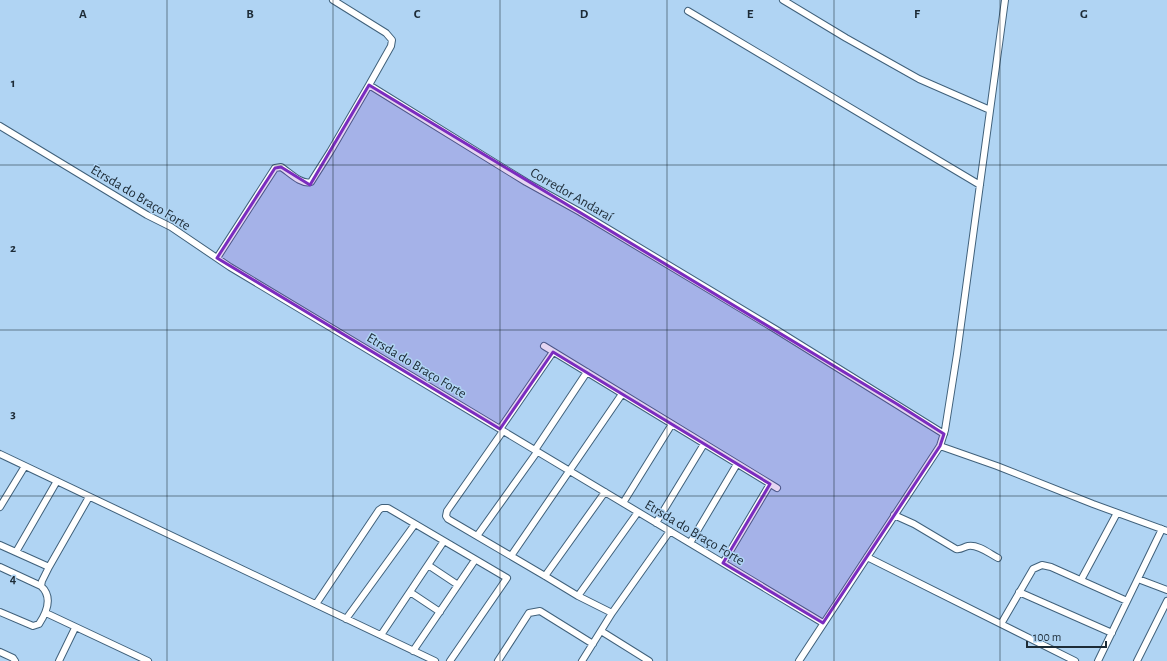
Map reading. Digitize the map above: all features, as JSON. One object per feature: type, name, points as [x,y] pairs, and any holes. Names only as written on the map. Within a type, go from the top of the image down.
[{"type":"street","points":[[217,258],[273,170],[280,167],[301,181],[308,183],[311,182],[391,46],[392,40],[386,33],[333,0]]},
{"type":"street","points":[[783,0],[846,38],[919,79],[990,110]]},
{"type":"street","points":[[799,661],[940,446],[944,434],[957,354],[1005,0]]},
{"type":"street","points":[[688,11],[980,185]]},
{"type":"street","name":"Corredor Andaraí","points":[[369,85],[526,182],[580,212],[869,386],[944,434]]},
{"type":"street","name":"Etrsda do Braço Forte","points":[[0,126],[147,215],[171,227],[236,271],[823,623]]},
{"type":"street","points":[[544,346],[777,488]]},
{"type":"street","points":[[553,352],[447,511],[446,516],[448,519],[578,596],[612,613]]},
{"type":"street","points":[[477,536],[536,451],[587,372]]},
{"type":"street","points":[[511,556],[622,394]]},
{"type":"street","points":[[623,503],[672,424]]},
{"type":"street","points":[[656,523],[704,444]]},
{"type":"street","points":[[940,446],[1025,476],[1164,530],[1098,661]]},
{"type":"street","points":[[0,454],[435,661]]},
{"type":"street","points":[[690,543],[737,464]]},
{"type":"street","points":[[0,507],[26,466]]},
{"type":"street","points":[[16,552],[57,481]]},
{"type":"street","points":[[723,563],[770,484]]},
{"type":"street","points":[[545,576],[605,492]]},
{"type":"street","points":[[41,586],[49,567],[90,497]]},
{"type":"street","points":[[316,604],[379,510],[382,508],[388,508],[507,578],[450,661]]},
{"type":"street","points":[[578,596],[638,512]]},
{"type":"street","points":[[1081,580],[1117,512]]},
{"type":"street","points":[[894,515],[914,524],[956,549],[962,550],[967,546],[974,546],[998,558]]},
{"type":"street","points":[[346,618],[415,524]]},
{"type":"street","points":[[582,661],[612,613],[670,531]]},
{"type":"street","points":[[381,635],[444,541]]},
{"type":"street","points":[[0,545],[49,567]]},
{"type":"street","points":[[866,557],[1075,661]]},
{"type":"street","points":[[413,651],[475,560]]},
{"type":"street","points":[[428,565],[458,585]]},
{"type":"street","points":[[1001,624],[1033,569],[1042,565],[1128,600]]},
{"type":"street","points":[[0,567],[41,586],[48,596],[46,613],[39,624],[33,626],[0,612]]},
{"type":"street","points":[[1138,579],[1167,590]]},
{"type":"street","points":[[410,592],[440,612]]},
{"type":"street","points":[[1019,592],[1112,633]]},
{"type":"street","points":[[1137,661],[1167,601]]},
{"type":"street","points":[[498,661],[529,613],[540,611],[593,644]]},
{"type":"street","points":[[46,613],[75,628],[148,661]]},
{"type":"street","points":[[59,661],[75,628]]},
{"type":"street","points":[[601,631],[649,661]]},
{"type":"street","points":[[0,652],[13,658],[15,661]]},
{"type":"highlighted area","points":[[369,85],[897,404],[944,434],[940,446],[823,623],[723,563],[770,484],[553,352],[500,429],[217,258],[275,168],[281,167],[310,185]]}]
